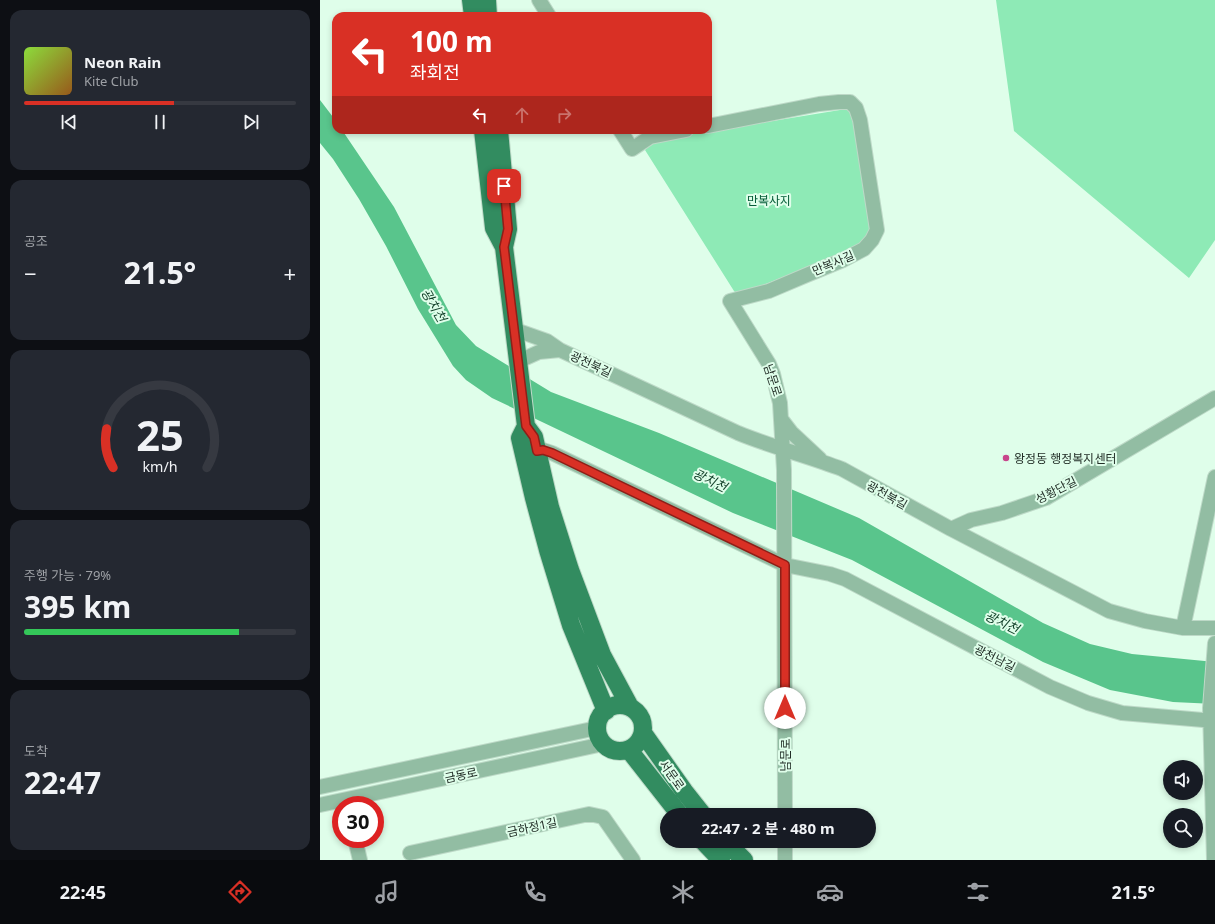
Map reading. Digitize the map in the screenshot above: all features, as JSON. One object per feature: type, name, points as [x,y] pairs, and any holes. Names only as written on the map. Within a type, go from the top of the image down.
[{"type":"main road","points":[[471,0],[472,12]]},
{"type":"main road","points":[[487,0],[488,12]]},
{"type":"main road","points":[[484,134],[494,228],[504,247]]},
{"type":"main road","points":[[499,134],[508,229],[504,247],[526,426],[534,437],[550,507],[571,625],[606,711]]},
{"type":"main road","points":[[526,426],[520,438],[534,498],[562,572],[602,655],[630,707],[641,718],[643,725],[643,733],[640,740],[629,750],[621,752],[607,748],[600,736],[598,720],[606,711],[615,706],[622,705],[630,707]]},
{"type":"main road","name":"서문로","points":[[643,733],[684,792],[697,808]]},
{"type":"main road","name":"서문로","points":[[629,750],[675,808]]},
{"type":"main road","points":[[710,848],[721,860]]},
{"type":"main road","points":[[732,848],[744,860]]},
{"type":"street","points":[[539,0],[546,12]]},
{"type":"street","name":"만복사길","points":[[712,125],[819,104],[850,102],[856,108],[860,120],[877,230],[872,240],[864,250],[769,291],[730,301]]},
{"type":"street","points":[[623,134],[632,149],[650,137],[665,134]]},
{"type":"street","name":"남문로","points":[[730,301],[769,364],[780,403],[784,470],[785,808]]},
{"type":"street","name":"광천북길","points":[[513,329],[546,341],[560,350],[738,433],[842,469],[951,529],[1109,611],[1145,621],[1183,628],[1215,628]]},
{"type":"street","name":"광천북길","points":[[518,364],[539,352],[560,350]]},
{"type":"street","name":"성황단길","points":[[951,529],[971,520],[1002,513],[1046,498],[1215,398]]},
{"type":"street","points":[[781,419],[791,432],[823,462]]},
{"type":"street","name":"광천남길","points":[[537,451],[543,450],[552,453],[785,558],[845,579],[1050,687],[1088,704],[1122,713],[1212,717]]},
{"type":"street","points":[[1183,628],[1215,477]]},
{"type":"street","points":[[1214,860],[1212,717],[1215,643]]},
{"type":"street","name":"금동로","points":[[320,787],[600,736]]},
{"type":"street","name":"금동로","points":[[372,796],[600,736]]},
{"type":"street","name":"금동로","points":[[320,805],[332,804]]},
{"type":"street","name":"금하정1길","points":[[410,854],[589,814],[603,818],[633,860]]},
{"type":"street","points":[[357,848],[360,860]]},
{"type":"green space","points":[[996,0],[1215,0],[1215,240],[1189,278],[1014,131]]},
{"type":"green space","name":"만복사지","points":[[846,109],[854,114],[872,228],[861,244],[844,253],[738,295],[734,291],[645,150],[656,140],[693,134],[712,134],[712,131]]},
{"type":"water","name":"광치천","points":[[320,100],[332,116],[332,134],[345,134],[394,207],[456,325],[476,346],[551,392],[659,433],[859,518],[1043,623],[1090,644],[1132,654],[1215,662],[1215,704],[1173,702],[1110,690],[1043,662],[852,560],[733,513],[492,398],[466,380],[453,366],[418,309],[386,246],[359,199],[333,159],[320,143]]},
{"type":"place","name":"왕정동 행정복지센터","points":[[1006,458]]},
{"type":"route","points":[[504,186],[508,229],[504,247],[513,329],[526,426],[534,437],[537,451],[543,450],[552,453],[785,565],[785,708]]}]
